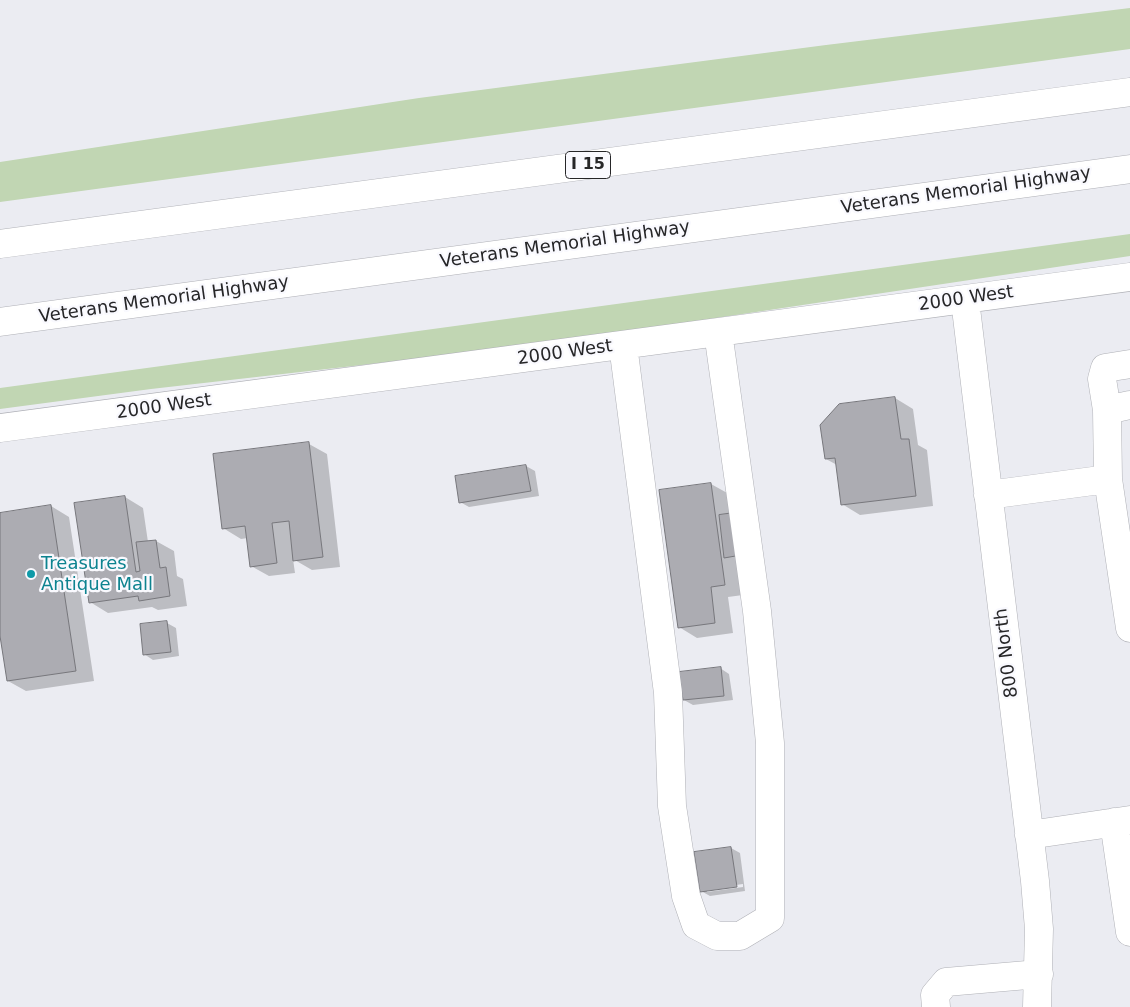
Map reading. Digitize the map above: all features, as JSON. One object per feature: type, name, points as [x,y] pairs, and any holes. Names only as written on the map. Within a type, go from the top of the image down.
[{"type":"main road","name":"I 15","points":[[0,244],[1130,92]]},
{"type":"main road","name":"Veterans Memorial Highway","points":[[0,322],[1130,169]]},
{"type":"main road","name":"2000 West","points":[[0,428],[1130,277]]},
{"type":"main road","name":"800 North","points":[[965,300],[1035,881],[1039,930],[1037,1007]]},
{"type":"main road","points":[[623,345],[668,693],[672,806],[686,896],[696,925],[717,936],[740,936],[770,918],[770,743],[757,611],[718,332]]},
{"type":"main road","points":[[1130,364],[1105,368],[1102,379],[1119,408],[1108,480],[1130,628]]},
{"type":"main road","points":[[988,495],[1108,480]]},
{"type":"main road","points":[[1029,834],[1122,821],[1130,932]]},
{"type":"main road","points":[[936,1007],[935,995],[946,982],[1039,974]]},
{"type":"green space","points":[[1130,8],[1130,49],[0,202],[0,162],[419,98]]},
{"type":"green space","points":[[1130,234],[1130,256],[529,346],[151,389],[0,409],[0,388]]},
{"type":"building","points":[[895,397],[901,439],[909,439],[916,496],[841,505],[835,458],[825,459],[820,425],[839,404]]},
{"type":"building","points":[[309,442],[323,557],[293,561],[289,521],[272,523],[277,563],[250,567],[245,526],[222,529],[213,454]]},
{"type":"building","points":[[526,465],[531,491],[459,503],[455,476]]},
{"type":"building","points":[[711,483],[725,585],[711,587],[715,623],[678,628],[659,490]]},
{"type":"building","points":[[125,496],[136,572],[140,571],[136,542],[156,540],[160,568],[166,567],[170,596],[139,601],[138,596],[89,603],[74,503]]},
{"type":"building","name":"Treasures Antique Mall","points":[[51,505],[76,671],[7,681],[0,636],[0,513]]},
{"type":"building","points":[[741,512],[747,554],[724,558],[719,515]]},
{"type":"building","points":[[167,621],[171,652],[143,655],[140,624]]},
{"type":"building","points":[[721,667],[724,696],[683,700],[679,672]]},
{"type":"building","points":[[731,847],[737,887],[700,892],[694,852]]},
{"type":"place","name":"Treasures Antique Mall","points":[[31,574]]}]
